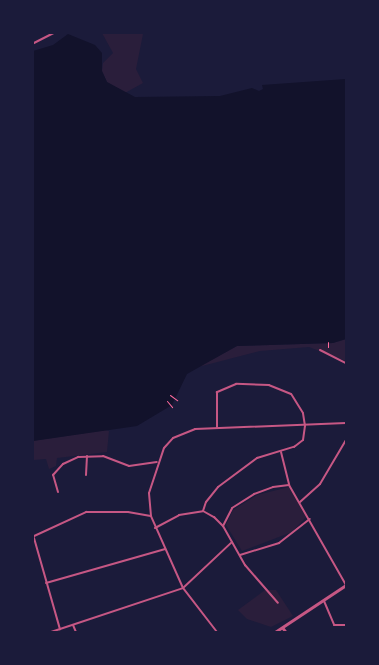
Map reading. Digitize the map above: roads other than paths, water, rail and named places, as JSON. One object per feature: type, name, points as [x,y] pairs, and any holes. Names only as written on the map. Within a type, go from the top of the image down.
[{"type":"street","points":[[32,44],[56,32]]},
{"type":"street","points":[[320,350],[346,363]]},
{"type":"street","points":[[203,511],[206,502],[218,486],[257,458],[281,452],[302,440],[305,426],[303,413],[291,394],[269,385],[236,384],[217,392],[217,427]]},
{"type":"street","points":[[217,632],[183,588],[150,516],[149,493],[157,462],[172,438],[195,428],[305,426],[346,423]]},
{"type":"street","points":[[300,502],[316,489],[346,440]]},
{"type":"street","points":[[275,632],[346,585],[290,485],[281,452]]},
{"type":"street","points":[[58,492],[53,475],[68,461],[87,456],[103,456],[129,466],[157,462]]},
{"type":"street","points":[[86,475],[87,456]]},
{"type":"street","points":[[223,526],[232,508],[254,494],[273,487],[290,485]]},
{"type":"street","points":[[155,528],[179,515],[203,511],[223,526],[240,555],[278,603]]},
{"type":"street","points":[[60,629],[33,538],[86,512],[128,512],[150,516]]},
{"type":"street","points":[[240,555],[279,543],[310,519]]},
{"type":"street","points":[[51,632],[183,588],[232,542]]},
{"type":"street","points":[[46,583],[165,549]]},
{"type":"street","points":[[324,600],[334,625],[346,625]]},
{"type":"street","points":[[74,625],[76,632]]},
{"type":"street","points":[[283,628],[286,632]]}]
